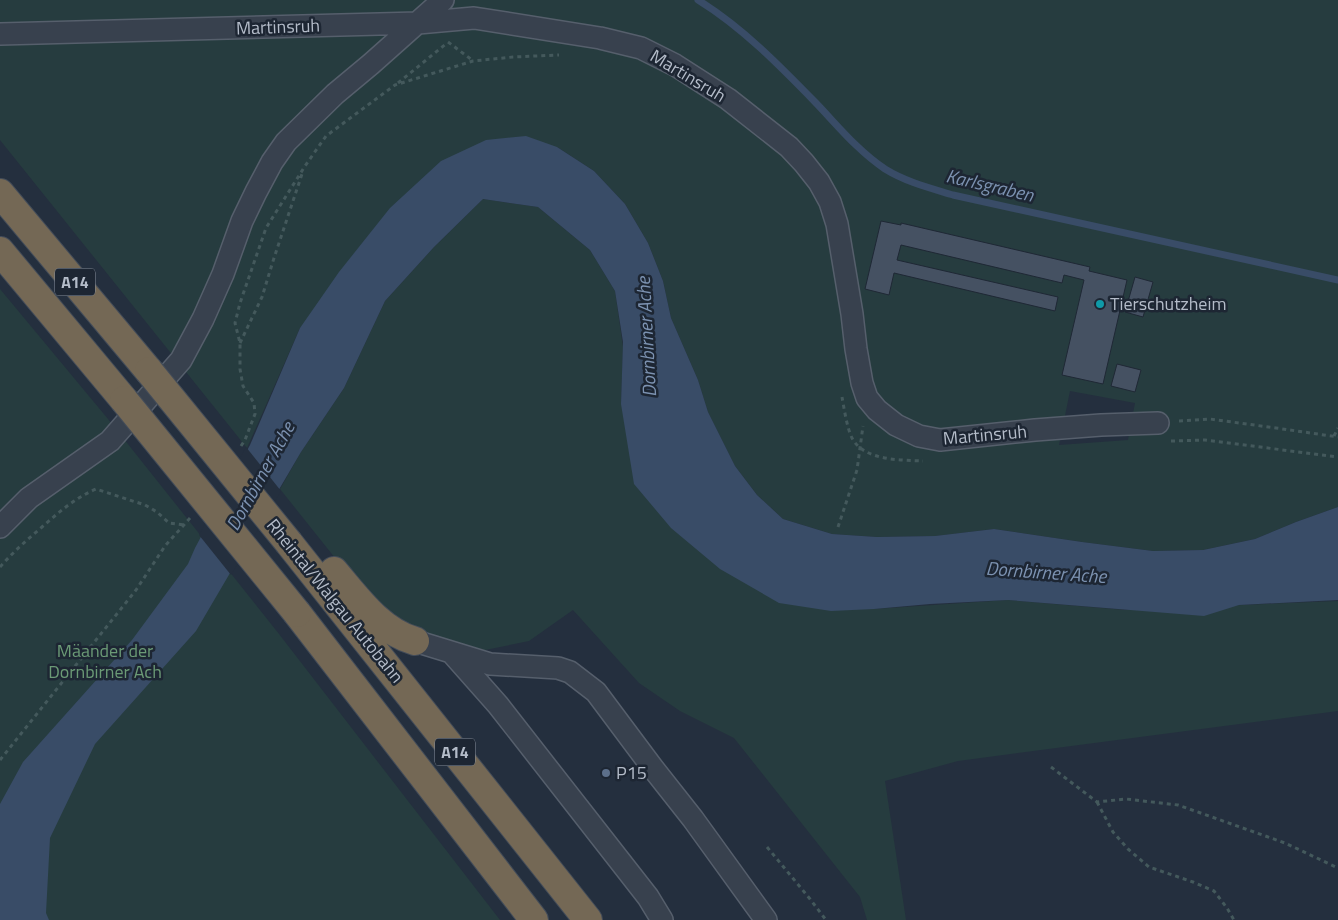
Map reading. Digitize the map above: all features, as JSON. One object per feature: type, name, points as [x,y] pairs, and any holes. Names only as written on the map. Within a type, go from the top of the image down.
[{"type":"highway","name":"Rheintal/Walgau Autobahn","points":[[0,193],[149,371],[289,543],[310,544],[327,577],[588,920]]},
{"type":"highway","name":"Rheintal/Walgau Autobahn","points":[[0,251],[297,613],[534,920]]},
{"type":"highway","points":[[327,577],[361,603],[380,622],[403,638],[415,641]]},
{"type":"street","points":[[0,528],[29,498],[110,441],[181,360],[203,319],[223,274],[242,221],[272,162],[282,148],[335,94],[443,0]]},
{"type":"street","name":"Martinsruh","points":[[0,34],[418,23],[474,18],[600,38],[641,48],[675,65],[728,99],[788,147],[819,182],[830,202],[837,224],[862,383],[868,398],[877,410],[896,425],[919,436],[940,440],[1035,430],[1158,423]]},
{"type":"street","points":[[415,641],[490,664],[558,668],[570,672],[596,692],[693,819],[766,920]]},
{"type":"street","points":[[452,653],[498,706],[648,898],[662,920]]},
{"type":"path","points":[[240,448],[255,414],[254,403],[243,386],[240,369],[240,343],[236,323],[240,303],[266,228],[304,166],[326,136],[395,85],[474,18]]},
{"type":"path","points":[[448,42],[473,61]]},
{"type":"path","points":[[395,85],[473,61],[562,55]]},
{"type":"path","points":[[240,343],[262,297],[304,166]]},
{"type":"path","points":[[838,528],[857,470],[868,398]]},
{"type":"path","points":[[1158,423],[1210,419],[1336,437],[1338,428]]},
{"type":"path","points":[[0,567],[16,548],[65,507],[86,493],[96,489],[145,505],[170,523],[185,525]]},
{"type":"path","points":[[0,760],[136,590],[165,546],[190,517]]},
{"type":"path","points":[[1051,767],[1097,802],[1113,832],[1128,849],[1149,867],[1214,891],[1234,920]]},
{"type":"path","points":[[1097,802],[1126,799],[1178,805],[1285,843],[1338,868]]},
{"type":"path","points":[[768,847],[826,920]]},
{"type":"green space","points":[[0,0],[1338,0],[1338,507],[1255,539],[1203,550],[1153,551],[994,529],[936,536],[877,537],[832,534],[783,519],[757,495],[735,466],[708,412],[698,380],[671,318],[663,281],[648,243],[625,204],[594,171],[557,147],[300,328],[247,448],[0,140]],"holes":[[[1070,391],[1135,403],[1128,440],[1059,445]]]},
{"type":"green space","points":[[483,199],[538,207],[590,250],[615,291],[623,347],[621,404],[874,609],[1008,600],[1125,610],[1338,601],[1338,711],[958,761],[885,781],[906,920],[867,920],[860,897],[734,738],[680,711],[639,683],[573,610],[529,641],[480,651],[414,631],[373,602],[280,489],[301,452],[344,388],[385,301],[434,247]]},
{"type":"green space","name":"Mäander der Dornbirner Ach","points":[[0,289],[108,419],[279,634],[500,920],[0,920]]},
{"type":"water","name":"Dornbirner Ache","points":[[526,136],[557,147],[594,171],[625,204],[648,243],[663,281],[671,318],[698,380],[708,412],[735,466],[757,495],[783,519],[832,534],[877,537],[935,536],[994,529],[1153,551],[1203,550],[1255,539],[1338,507],[1338,600],[1239,605],[1204,616],[1008,600],[831,611],[779,603],[720,569],[671,528],[634,484],[621,404],[623,342],[615,291],[590,250],[538,207],[483,199],[434,247],[385,301],[344,388],[301,452],[196,631],[95,744],[50,838],[46,913],[49,920],[0,920],[0,804],[23,762],[132,640],[188,564],[250,445],[300,328],[339,272],[390,208],[441,161],[486,140]]},
{"type":"pier","points":[[246,447],[281,491],[231,575],[199,535]]},
{"type":"building","name":"Tierschutzheim","points":[[881,221],[901,225],[901,223],[1090,267],[1089,271],[1127,280],[1103,384],[1062,375],[1084,280],[1064,275],[1062,283],[901,245],[897,260],[1058,297],[1055,311],[894,273],[889,295],[865,289]]},
{"type":"building","points":[[1135,277],[1153,282],[1143,317],[1125,312]]},
{"type":"building","points":[[1117,364],[1141,370],[1135,392],[1111,386]]},
{"type":"waterway","name":"Karlsgraben","points":[[698,0],[730,22],[760,48],[875,162],[901,178],[953,195],[1338,280]]},
{"type":"place","name":"Tierschutzheim","points":[[1100,304]]},
{"type":"place","name":"P15","points":[[606,773]]}]
